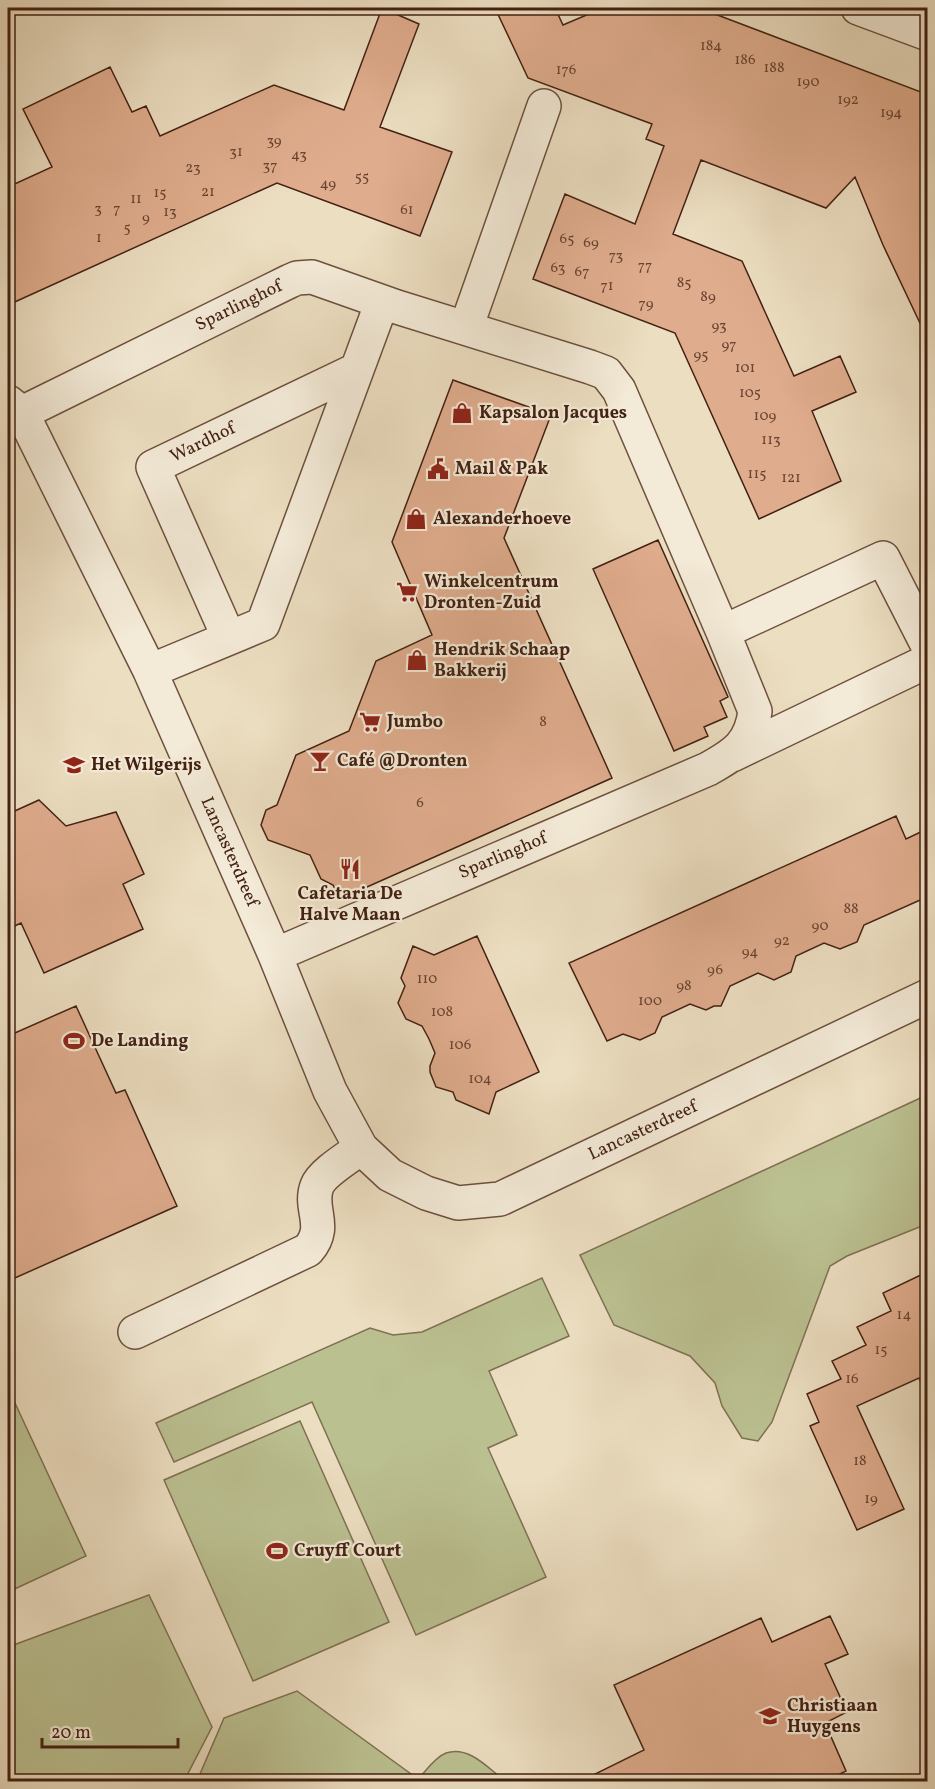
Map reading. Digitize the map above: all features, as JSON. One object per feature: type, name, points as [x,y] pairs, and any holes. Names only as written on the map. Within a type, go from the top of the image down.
[{"type":"street","points":[[858,8],[927,34]]},
{"type":"street","points":[[466,328],[544,106]]},
{"type":"street","name":"Sparlinghof","points":[[15,408],[297,278],[312,277],[382,302],[606,374],[619,390],[755,711],[746,741],[731,756]]},
{"type":"street","points":[[150,671],[263,624],[382,302]]},
{"type":"street","name":"Wardhof","points":[[229,638],[153,467],[356,370]]},
{"type":"street","name":"Lancasterdreef","points":[[15,408],[150,671],[274,955],[330,1091],[361,1148],[390,1175],[426,1193],[458,1203],[500,1199],[927,996]]},
{"type":"street","points":[[723,632],[884,558],[927,646]]},
{"type":"street","name":"Sparlinghof","points":[[274,955],[708,769],[927,661]]},
{"type":"street","points":[[135,1332],[308,1250],[316,1241],[319,1228],[315,1198],[317,1186],[322,1177],[361,1148]]},
{"type":"green space","points":[[927,1095],[927,1224],[847,1256],[830,1266],[772,1422],[758,1441],[742,1438],[722,1406],[715,1383],[690,1356],[614,1325],[580,1255]]},
{"type":"green space","points":[[542,1278],[569,1336],[489,1371],[517,1435],[488,1448],[546,1577],[416,1635],[312,1402],[174,1462],[156,1423],[370,1328],[393,1335],[422,1332]]},
{"type":"green space","points":[[8,1388],[86,1556],[8,1592]]},
{"type":"green space","name":"Cruyff Court","points":[[300,1421],[389,1622],[253,1681],[164,1480]]},
{"type":"green space","points":[[149,1595],[212,1727],[184,1781],[8,1781],[8,1647]]},
{"type":"green space","points":[[297,1691],[418,1779],[438,1758],[454,1751],[471,1755],[505,1781],[197,1781],[224,1718]]},
{"type":"building","points":[[382,8],[419,24],[380,127],[452,152],[420,236],[277,183],[8,305],[8,187],[52,167],[23,109],[110,67],[132,112],[146,106],[160,136],[274,85],[344,110]]},
{"type":"building","points":[[495,8],[555,8],[563,25],[603,8],[699,8],[921,92],[927,106],[927,338],[883,245],[855,177],[826,208],[701,160],[673,234],[742,261],[794,376],[840,356],[856,392],[812,411],[841,481],[759,519],[675,333],[533,279],[565,194],[635,224],[664,146],[646,139],[652,124],[528,78]]},
{"type":"building","points":[[453,380],[551,415],[504,538],[612,778],[340,899],[333,885],[321,879],[310,855],[268,840],[261,825],[266,810],[277,805],[296,755],[349,731],[376,661],[432,635],[392,542]]},
{"type":"building","points":[[658,540],[728,697],[720,701],[727,717],[704,727],[708,736],[674,751],[593,569]]},
{"type":"building","points":[[39,800],[66,826],[116,812],[144,874],[123,884],[143,929],[44,973],[21,923],[8,929],[8,814]]},
{"type":"building","points":[[896,816],[906,839],[927,829],[927,897],[864,925],[857,942],[840,949],[824,943],[796,956],[791,972],[774,980],[758,973],[730,986],[721,1006],[714,1006],[706,1010],[690,1004],[662,1017],[655,1033],[640,1040],[623,1034],[607,1041],[569,963]]},
{"type":"building","points":[[477,936],[539,1072],[496,1092],[489,1114],[456,1100],[453,1092],[436,1087],[430,1072],[435,1053],[429,1039],[422,1026],[406,1019],[398,1003],[405,986],[401,978],[413,946],[434,955]]},
{"type":"building","points":[[76,1006],[116,1093],[125,1090],[177,1206],[8,1281],[8,1036]]},
{"type":"building","points":[[927,1272],[927,1397],[919,1378],[857,1406],[904,1509],[857,1530],[810,1426],[819,1422],[807,1394],[841,1379],[832,1361],[866,1345],[857,1327],[891,1311],[883,1293]]},
{"type":"building","points":[[830,1616],[848,1654],[825,1664],[847,1712],[825,1723],[846,1771],[824,1782],[579,1782],[644,1750],[614,1685],[761,1618],[772,1642]]},
{"type":"place","name":"Kapsalon Jacques","points":[[462,413]]},
{"type":"place","name":"Mail & Pak","points":[[438,469]]},
{"type":"place","name":"Alexanderhoeve","points":[[416,519]]},
{"type":"place","name":"Winkelcentrum Dronten-Zuid","points":[[407,592]]},
{"type":"place","name":"Hendrik Schaap Bakkerij","points":[[417,660]]},
{"type":"place","name":"Jumbo","points":[[370,722]]},
{"type":"place","name":"Café @Dronten","points":[[320,761]]},
{"type":"place","name":"Het Wilgerijs","points":[[74,765]]},
{"type":"place","name":"Cafetaria De Halve Maan","points":[[350,869]]},
{"type":"place","name":"De Landing","points":[[74,1041]]},
{"type":"place","name":"Cruyff Court","points":[[277,1551]]},
{"type":"place","name":"Christiaan Huygens","points":[[770,1716]]}]
